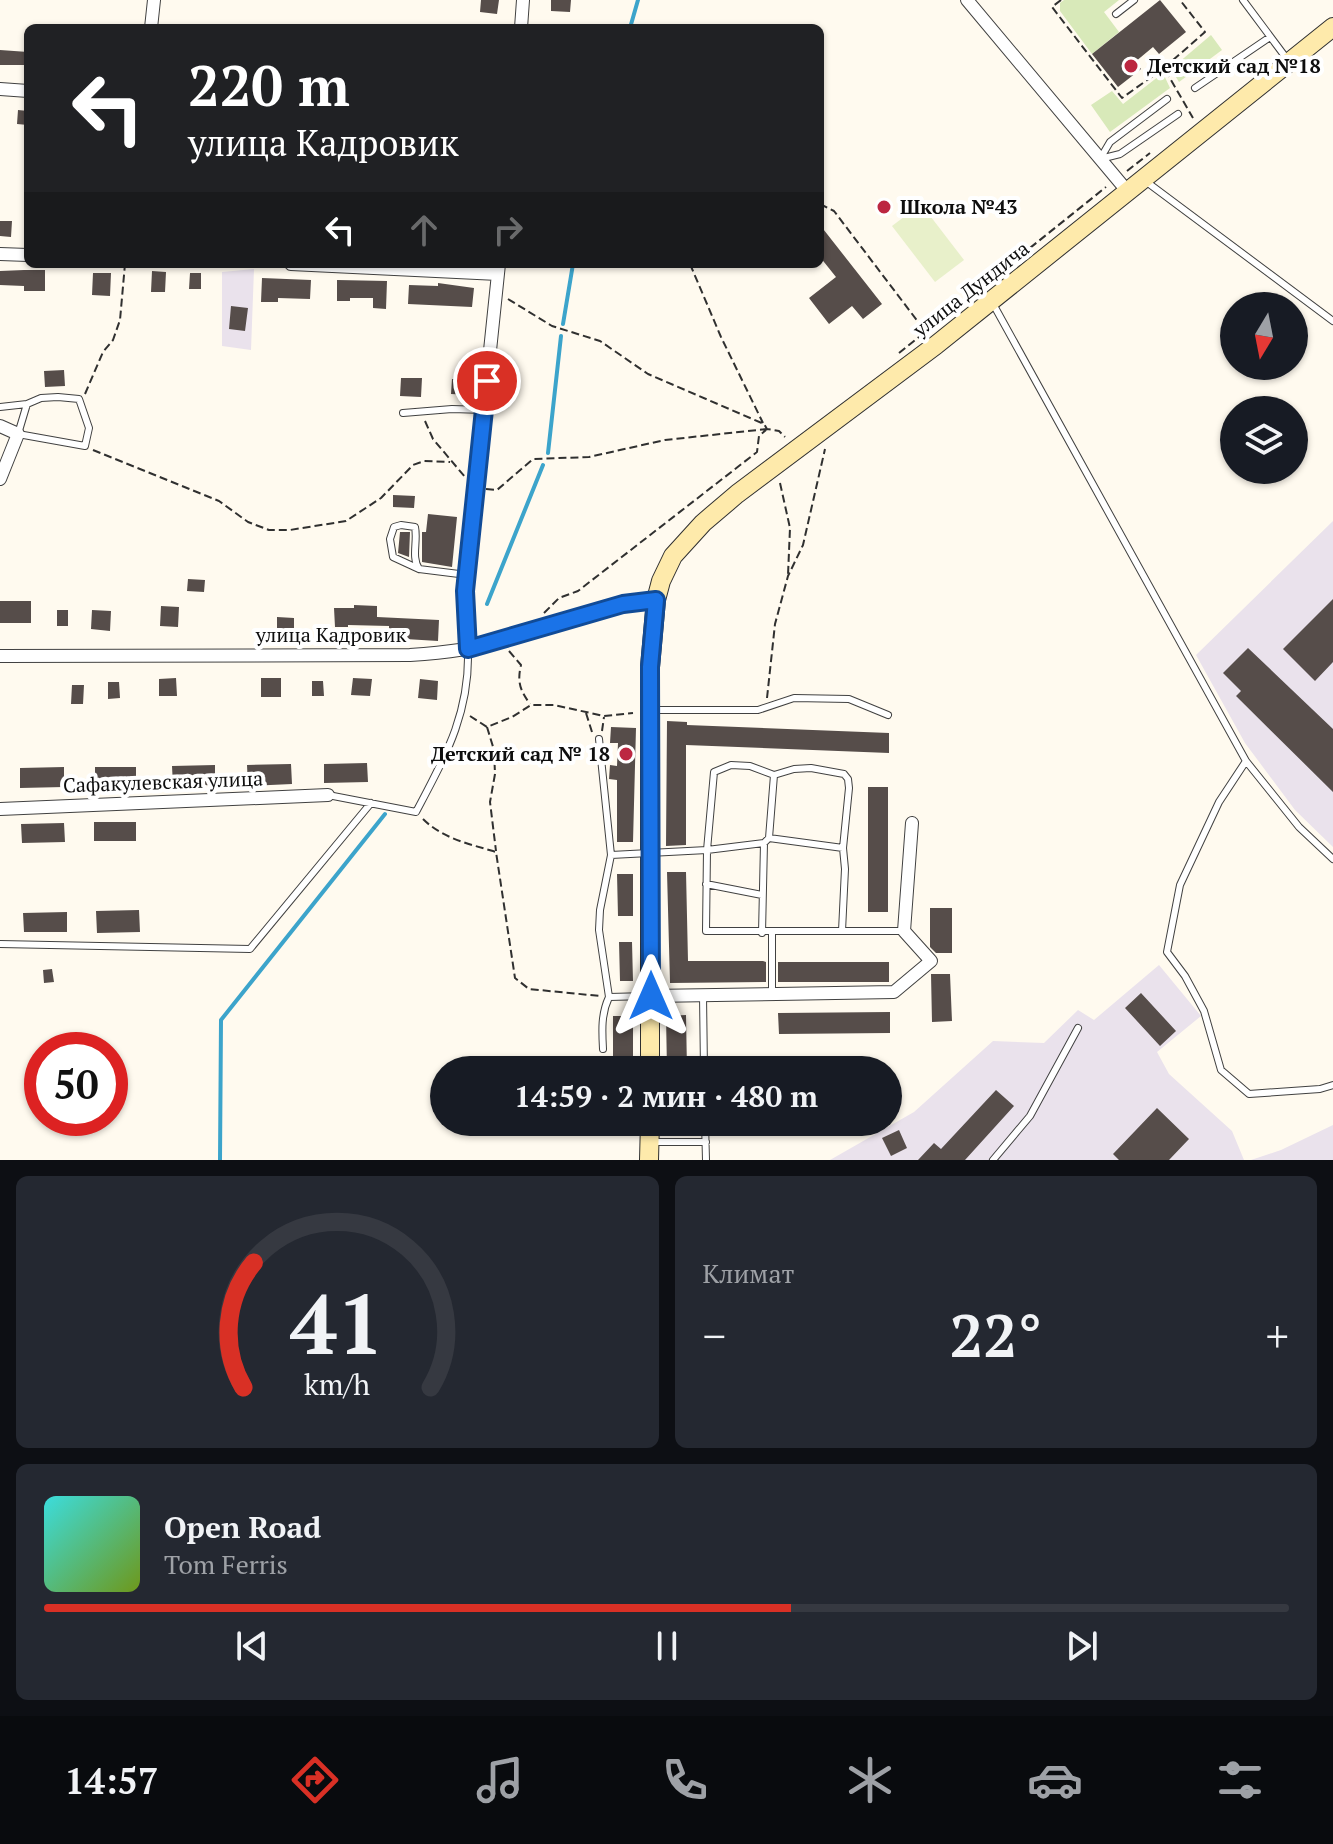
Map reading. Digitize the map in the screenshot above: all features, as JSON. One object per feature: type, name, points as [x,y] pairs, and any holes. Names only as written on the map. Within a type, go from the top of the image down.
[{"type":"main road","name":"улица Дундича","points":[[650,1056],[650,667],[656,600],[666,566],[714,514],[930,338],[992,301],[1122,186],[1144,180],[1333,27]]},
{"type":"street","points":[[151,24],[154,0]]},
{"type":"street","points":[[521,24],[523,0]]},
{"type":"street","points":[[967,0],[1122,186]]},
{"type":"street","points":[[0,89],[24,91]]},
{"type":"street","points":[[0,254],[24,255]]},
{"type":"street","points":[[457,268],[498,269],[467,575],[465,622],[468,649]]},
{"type":"street","points":[[0,426],[18,434],[0,479]]},
{"type":"street","name":"улица Кадровик","points":[[0,656],[410,655],[468,649],[623,604],[656,600]]},
{"type":"street","name":"Сафакулевская улица","points":[[0,809],[328,795]]},
{"type":"street","points":[[651,996],[894,992],[931,961],[904,931],[912,823]]},
{"type":"lane","points":[[1116,14],[1134,0]]},
{"type":"lane","points":[[1243,0],[1289,62]]},
{"type":"lane","points":[[1195,88],[1270,37]]},
{"type":"lane","points":[[1100,159],[1110,142],[1167,99]]},
{"type":"lane","points":[[1100,159],[1120,154],[1178,114]]},
{"type":"lane","points":[[1144,180],[1333,321]]},
{"type":"lane","points":[[992,301],[1246,761],[1299,827],[1333,859]]},
{"type":"lane","points":[[0,407],[27,404],[41,398],[79,399],[89,428],[85,446],[18,434],[27,404]]},
{"type":"lane","points":[[403,413],[484,410]]},
{"type":"lane","points":[[419,569],[415,554],[415,527],[394,527],[390,539],[393,557],[419,569],[467,575]]},
{"type":"lane","points":[[328,795],[416,812],[447,752],[463,711],[469,673],[468,649]]},
{"type":"lane","points":[[650,710],[758,710],[794,698],[849,699],[888,715]]},
{"type":"lane","points":[[599,739],[611,855],[599,930],[609,997],[604,1007],[603,1049]]},
{"type":"lane","points":[[1246,761],[1219,802],[1180,885],[1167,952],[1185,976],[1204,1011],[1221,1070],[1249,1094],[1320,1089],[1333,1085]]},
{"type":"lane","points":[[842,931],[843,848],[849,788],[844,774],[811,768],[774,775],[750,766],[731,765],[714,772],[707,850],[706,931],[762,933],[904,931]]},
{"type":"lane","points":[[762,933],[766,840],[774,775]]},
{"type":"lane","points":[[0,944],[250,949],[371,803]]},
{"type":"lane","points":[[611,855],[707,850],[766,840],[843,848]]},
{"type":"lane","points":[[706,884],[762,895]]},
{"type":"lane","points":[[772,933],[772,993]]},
{"type":"lane","points":[[703,995],[704,1056]]},
{"type":"lane","points":[[609,997],[651,996]]},
{"type":"lane","points":[[993,1160],[1030,1116],[1078,1028]]},
{"type":"lane","points":[[706,1136],[706,1160]]},
{"type":"lane","points":[[649,1151],[706,1142]]},
{"type":"path","points":[[1061,0],[1052,7],[1122,98],[1164,68],[1205,32],[1180,0]]},
{"type":"path","points":[[1164,68],[1193,119]]},
{"type":"path","points":[[892,358],[930,338],[1122,186],[1149,153]]},
{"type":"path","points":[[824,206],[834,211],[930,338]]},
{"type":"path","points":[[79,399],[87,392],[120,320],[125,268]]},
{"type":"path","points":[[692,268],[721,337],[767,429]]},
{"type":"path","points":[[496,292],[552,326],[600,341],[648,374],[764,424]]},
{"type":"path","points":[[422,413],[433,439],[476,488],[497,490],[533,459],[589,457],[665,440],[767,429],[779,431],[794,449]]},
{"type":"path","points":[[535,630],[545,612],[559,598],[578,591],[757,452],[759,436],[767,429]]},
{"type":"path","points":[[85,446],[219,501],[248,522],[269,530],[290,530],[346,521],[381,498],[413,465],[424,461],[450,462]]},
{"type":"path","points":[[767,707],[775,624],[788,576],[803,545],[825,448]]},
{"type":"path","points":[[777,462],[782,503],[790,528],[788,576]]},
{"type":"path","points":[[499,642],[519,660],[520,690],[531,705]]},
{"type":"path","points":[[487,727],[531,705],[554,705],[604,716],[650,710]]},
{"type":"path","points":[[463,711],[487,727],[494,750],[495,774],[490,802],[515,978],[529,989],[609,997]]},
{"type":"path","points":[[586,713],[589,727],[599,739]]},
{"type":"path","points":[[599,739],[604,716]]},
{"type":"path","points":[[416,812],[431,828],[455,840],[496,852]]},
{"type":"shaded area","points":[[254,269],[251,350],[222,346],[222,272]]},
{"type":"shaded area","points":[[1333,521],[1333,847],[1295,810],[1245,743],[1196,655]]},
{"type":"shaded area","points":[[1159,965],[1201,1016],[1157,1052],[1169,1074],[1232,1131],[1244,1160],[830,1160],[872,1136],[902,1136],[902,1119],[914,1112],[993,1041],[1044,1043],[1078,1010],[1094,1020]]},
{"type":"shaded area","points":[[1333,1125],[1333,1160],[1251,1160],[1281,1150]]},
{"type":"green space","points":[[1064,0],[1119,0],[1104,12],[1119,32],[1092,54],[1060,11],[1060,3]]},
{"type":"green space","points":[[1211,35],[1222,50],[1179,82],[1171,69]]},
{"type":"green space","points":[[1163,73],[1170,88],[1110,132],[1091,105],[1112,91],[1123,104]]},
{"type":"green space","points":[[921,204],[964,260],[935,282],[892,226]]},
{"type":"building","points":[[481,0],[499,0],[497,14],[480,12]]},
{"type":"building","points":[[551,0],[571,0],[570,12],[551,11]]},
{"type":"building","points":[[1160,0],[1186,32],[1159,54],[1153,47],[1135,62],[1141,69],[1118,87],[1092,54]]},
{"type":"building","points":[[0,50],[24,52],[24,65],[0,65]]},
{"type":"building","points":[[18,110],[24,111],[24,125],[17,124]]},
{"type":"building","points":[[0,221],[12,221],[11,237],[0,236]]},
{"type":"building","points":[[824,230],[882,304],[863,319],[852,306],[829,324],[809,298],[836,277],[824,262]]},
{"type":"building","points":[[45,270],[45,291],[24,291],[24,286],[0,285],[0,271]]},
{"type":"building","points":[[152,271],[166,272],[165,292],[151,292]]},
{"type":"building","points":[[93,273],[111,273],[110,296],[92,295]]},
{"type":"building","points":[[190,273],[201,273],[201,289],[189,289]]},
{"type":"building","points":[[262,278],[311,280],[310,299],[278,298],[278,302],[261,302]]},
{"type":"building","points":[[337,280],[387,281],[386,309],[373,308],[373,298],[337,301]]},
{"type":"building","points":[[438,283],[474,288],[472,307],[408,304],[409,285],[438,286]]},
{"type":"building","points":[[231,306],[248,308],[245,331],[229,329]]},
{"type":"building","points":[[64,370],[65,386],[45,387],[44,371]]},
{"type":"building","points":[[401,378],[422,378],[421,397],[400,396]]},
{"type":"building","points":[[452,379],[471,380],[470,395],[451,394]]},
{"type":"building","points":[[393,495],[415,496],[414,508],[393,507]]},
{"type":"building","points":[[428,514],[457,517],[452,567],[422,562],[422,532],[426,532]]},
{"type":"building","points":[[400,532],[410,532],[409,557],[398,553]]},
{"type":"building","points":[[188,579],[205,580],[204,592],[187,591]]},
{"type":"building","points":[[1333,599],[1333,662],[1315,681],[1283,649]]},
{"type":"building","points":[[0,601],[31,601],[31,623],[0,623]]},
{"type":"building","points":[[354,605],[377,606],[377,617],[439,620],[438,641],[389,638],[389,626],[335,627],[334,608],[354,608]]},
{"type":"building","points":[[161,606],[179,607],[178,627],[160,626]]},
{"type":"building","points":[[57,610],[68,610],[68,626],[57,626]]},
{"type":"building","points":[[92,610],[111,611],[110,631],[91,629]]},
{"type":"building","points":[[277,617],[294,618],[294,634],[277,633]]},
{"type":"building","points":[[1248,648],[1333,729],[1333,792],[1236,696],[1241,691],[1223,673]]},
{"type":"building","points":[[176,678],[177,696],[159,696],[159,679]]},
{"type":"building","points":[[261,678],[281,678],[281,697],[261,697]]},
{"type":"building","points":[[353,678],[372,679],[370,696],[351,695]]},
{"type":"building","points":[[420,679],[438,681],[437,700],[418,698]]},
{"type":"building","points":[[312,681],[323,681],[324,696],[312,696]]},
{"type":"building","points":[[108,682],[119,682],[120,698],[108,699]]},
{"type":"building","points":[[72,685],[84,685],[83,704],[71,704]]},
{"type":"building","points":[[667,721],[687,722],[687,725],[889,733],[889,753],[686,745],[686,845],[666,846]]},
{"type":"building","points":[[611,727],[636,728],[633,842],[617,842],[617,780],[609,779],[610,765],[617,766],[618,743],[610,743]]},
{"type":"building","points":[[367,763],[368,782],[324,783],[324,764]]},
{"type":"building","points":[[291,764],[292,784],[248,786],[247,765]]},
{"type":"building","points":[[215,765],[215,785],[173,786],[172,766]]},
{"type":"building","points":[[64,767],[64,787],[20,788],[20,768]]},
{"type":"building","points":[[95,767],[136,767],[136,787],[95,787]]},
{"type":"building","points":[[868,787],[888,787],[888,912],[868,912]]},
{"type":"building","points":[[94,822],[136,822],[136,841],[94,841]]},
{"type":"building","points":[[64,823],[65,842],[22,843],[21,824]]},
{"type":"building","points":[[667,872],[686,872],[688,961],[763,961],[766,962],[766,982],[670,983]]},
{"type":"building","points":[[617,874],[633,874],[633,916],[618,916]]},
{"type":"building","points":[[930,908],[952,908],[952,953],[936,953],[930,947]]},
{"type":"building","points":[[139,910],[140,932],[97,933],[96,911]]},
{"type":"building","points":[[67,912],[67,932],[24,932],[23,913]]},
{"type":"building","points":[[619,942],[632,942],[633,981],[620,981]]},
{"type":"building","points":[[778,962],[889,962],[889,982],[778,982]]},
{"type":"building","points":[[52,969],[54,982],[44,983],[43,970]]},
{"type":"building","points":[[931,974],[950,974],[952,1021],[932,1022]]},
{"type":"building","points":[[1141,993],[1176,1031],[1160,1046],[1125,1008]]},
{"type":"building","points":[[890,1012],[890,1033],[779,1034],[778,1013]]},
{"type":"building","points":[[686,1015],[687,1056],[667,1056],[666,1016]]},
{"type":"building","points":[[613,1016],[633,1016],[633,1056],[613,1056]]},
{"type":"building","points":[[996,1090],[1014,1106],[965,1160],[918,1160],[934,1143],[941,1149]]},
{"type":"building","points":[[1157,1108],[1189,1139],[1169,1160],[1119,1160],[1113,1154]]},
{"type":"building","points":[[902,1136],[907,1148],[891,1156],[882,1138]]},
{"type":"waterway","points":[[631,24],[638,0]]},
{"type":"waterway","points":[[563,324],[572,268]]},
{"type":"waterway","points":[[548,453],[561,336]]},
{"type":"waterway","points":[[487,604],[543,465]]},
{"type":"waterway","points":[[220,1160],[221,1020],[385,814]]},
{"type":"place","name":"Детский сад №18","points":[[1131,66]]},
{"type":"place","name":"Школа №43","points":[[884,207]]},
{"type":"place","name":"Детский сад № 18","points":[[626,754]]},
{"type":"route","points":[[487,381],[465,591],[468,649],[623,604],[656,600],[650,667],[651,996]]}]
